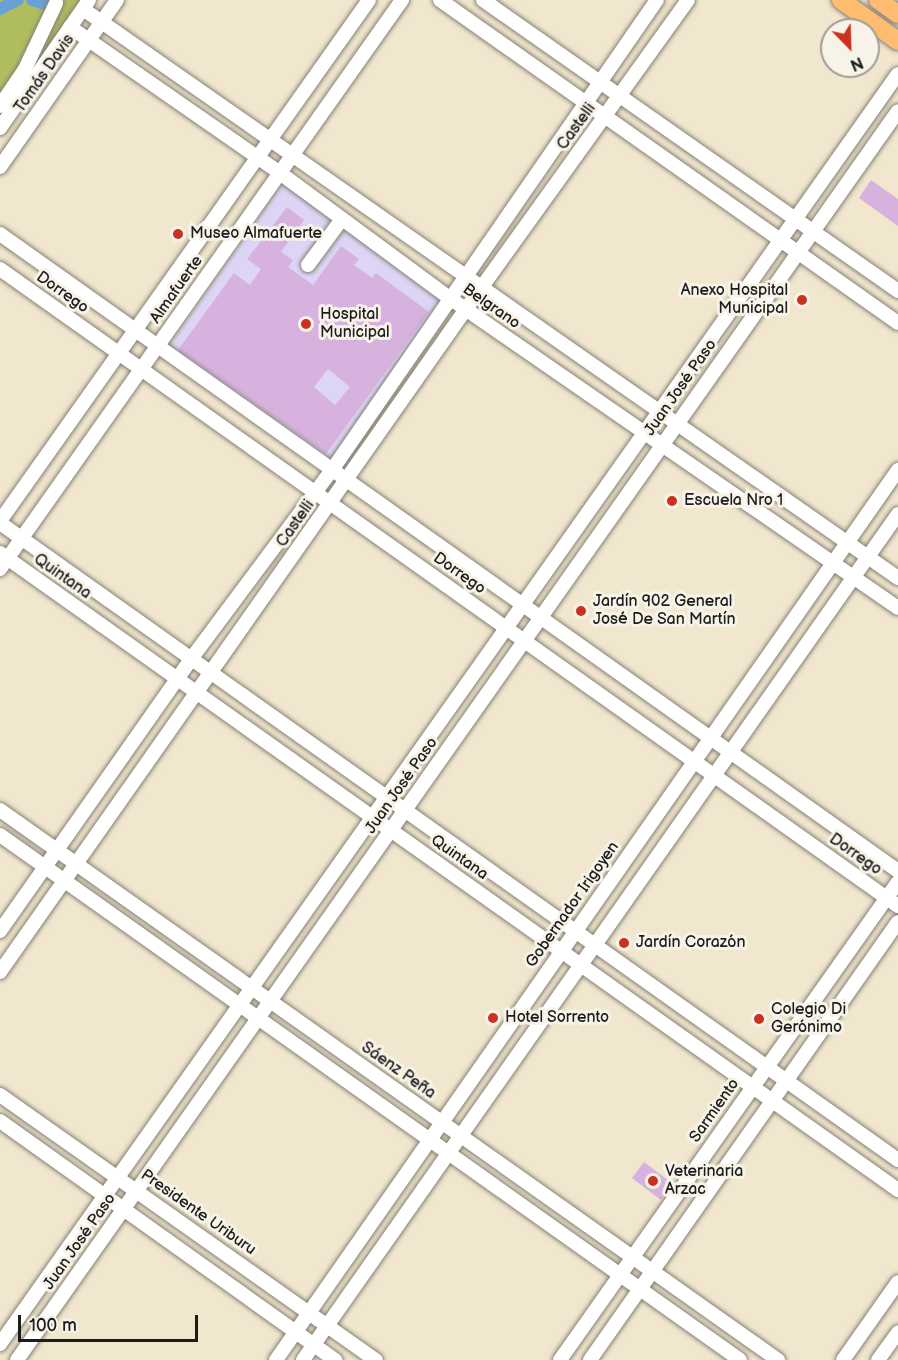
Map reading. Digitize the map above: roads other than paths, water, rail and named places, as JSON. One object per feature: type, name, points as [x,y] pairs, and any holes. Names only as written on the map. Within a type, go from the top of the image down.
[{"type":"main road","points":[[841,0],[898,41]]},
{"type":"main road","points":[[878,0],[898,14]]},
{"type":"street","name":"Tomás Davis","points":[[0,167],[117,0]]},
{"type":"street","name":"Almafuerte","points":[[0,522],[369,0]]},
{"type":"street","name":"Almafuerte","points":[[2,560],[22,539],[402,0]]},
{"type":"street","points":[[440,0],[898,322]]},
{"type":"street","points":[[483,0],[898,291]]},
{"type":"street","name":"Castelli","points":[[0,931],[191,659],[316,493],[657,0]]},
{"type":"street","name":"Castelli","points":[[0,972],[466,309],[688,0]]},
{"type":"street","name":"Belgrano","points":[[56,1],[71,26],[89,40],[280,173],[451,299],[898,608]]},
{"type":"street","points":[[0,106],[30,58],[56,1]]},
{"type":"street","name":"Tomás Davis","points":[[0,128],[86,5]]},
{"type":"street","name":"Belgrano","points":[[86,5],[101,22],[659,414],[898,578]]},
{"type":"street","name":"Juan José Paso","points":[[0,1344],[898,74]]},
{"type":"street","name":"Juan José Paso","points":[[16,1360],[898,111]]},
{"type":"street","points":[[308,266],[342,219]]},
{"type":"street","name":"Dorrego","points":[[0,234],[898,871]]},
{"type":"street","name":"Dorrego","points":[[0,269],[892,902]]},
{"type":"street","name":"Gobernador Irigoyen","points":[[276,1360],[898,470]]},
{"type":"street","points":[[303,1360],[898,514]]},
{"type":"street","name":"Quintana","points":[[0,522],[898,1160]]},
{"type":"street","name":"Quintana","points":[[2,560],[197,693],[898,1190]]},
{"type":"street","name":"Sáenz Peña","points":[[0,810],[778,1360]]},
{"type":"street","points":[[0,836],[740,1360]]},
{"type":"street","name":"Sarmiento","points":[[560,1360],[767,1067],[892,902],[898,882]]},
{"type":"street","points":[[590,1360],[898,922]]},
{"type":"street","name":"Presidente Uriburu","points":[[0,1095],[137,1189],[376,1360]]},
{"type":"street","points":[[0,1121],[335,1360]]},
{"type":"street","points":[[843,1360],[898,1282]]},
{"type":"street","points":[[878,1360],[898,1332]]},
{"type":"waterway","points":[[0,9],[18,0]]},
{"type":"waterway","points":[[32,0],[45,4]]},
{"type":"place","name":"Museo Almafuerte","points":[[178,234]]},
{"type":"place","name":"Anexo Hospital Municipal","points":[[802,300]]},
{"type":"place","name":"Hospital Municipal","points":[[306,324]]},
{"type":"place","name":"Escuela Nro 1","points":[[672,501]]},
{"type":"place","name":"Jardín 902 General José De San Martín","points":[[581,611]]},
{"type":"place","name":"Jardín Corazón","points":[[624,943]]},
{"type":"place","name":"Hotel Sorrento","points":[[493,1018]]},
{"type":"place","name":"Colegio Di Gerónimo","points":[[759,1019]]},
{"type":"place","name":"Veterinaria Arzac","points":[[653,1181]]}]
